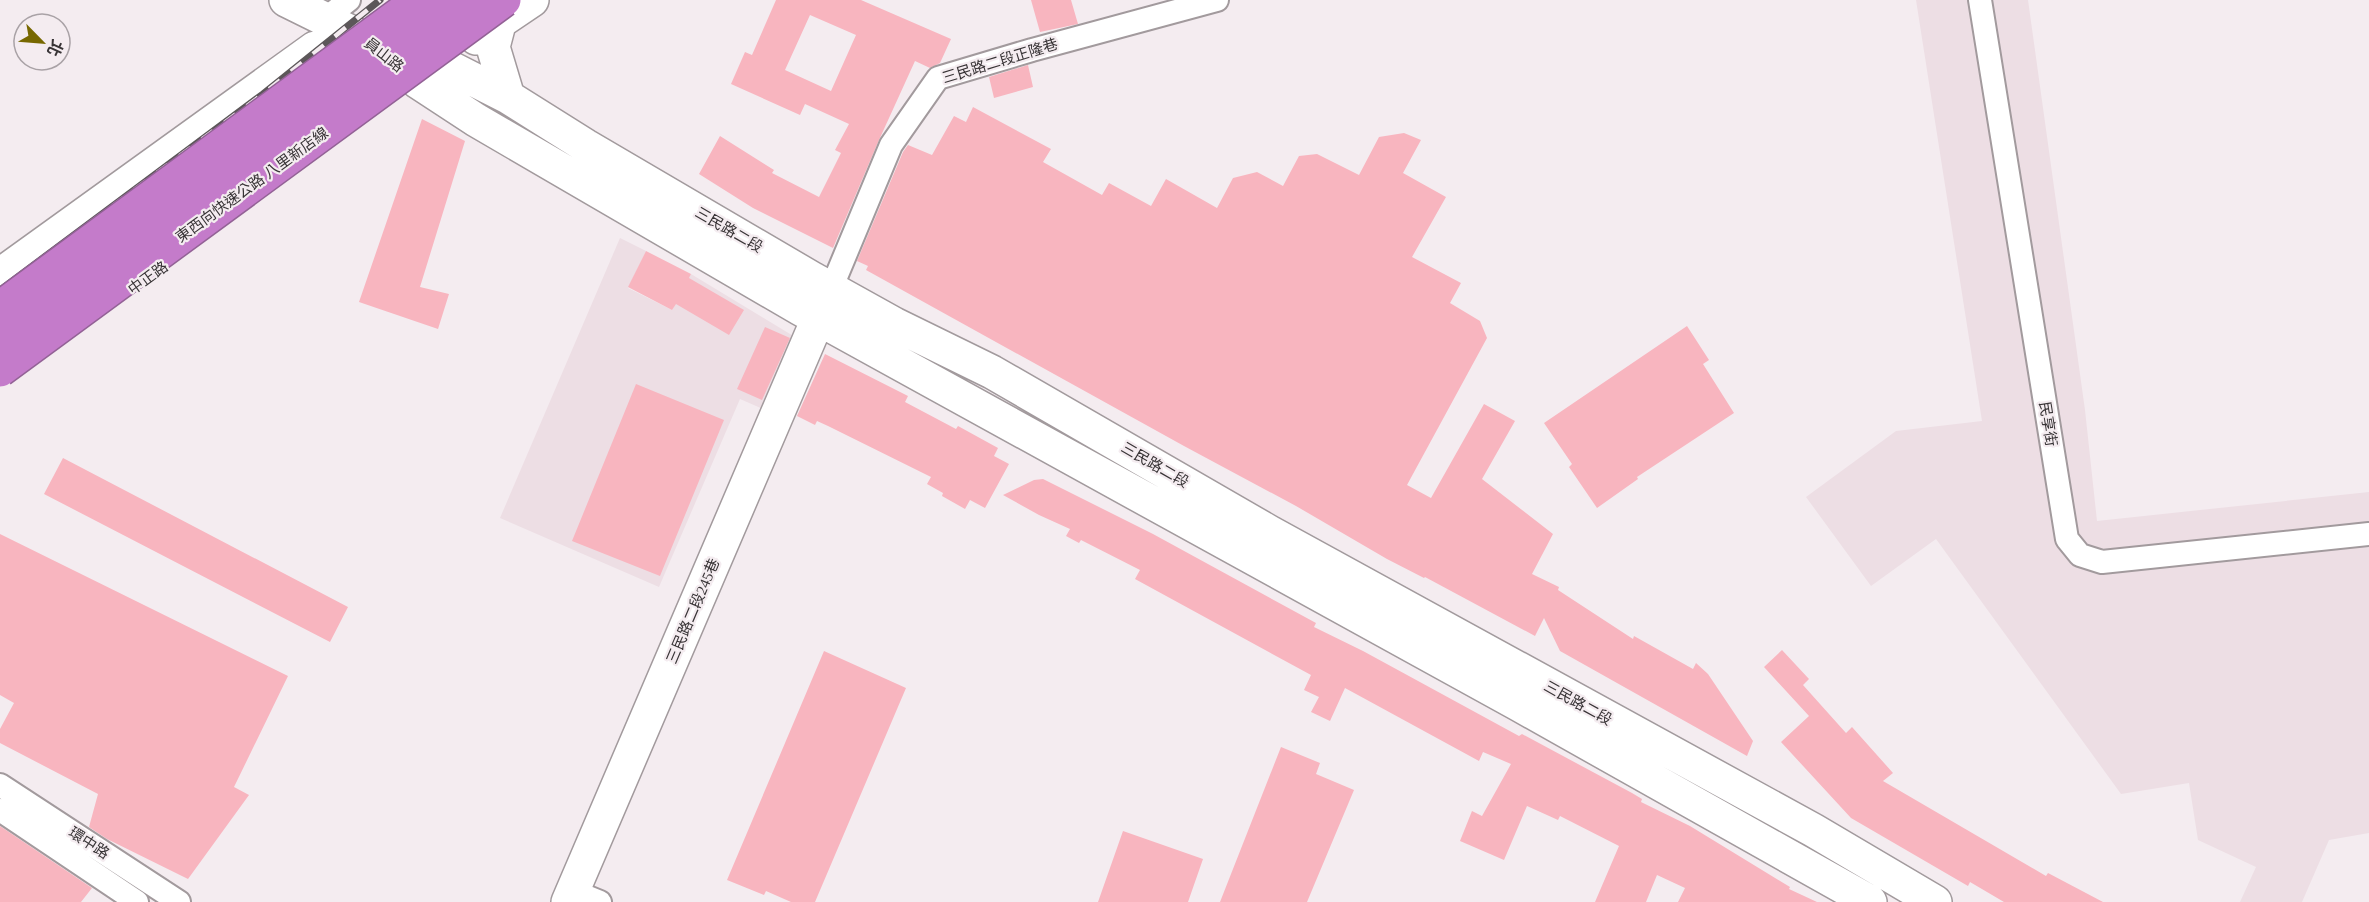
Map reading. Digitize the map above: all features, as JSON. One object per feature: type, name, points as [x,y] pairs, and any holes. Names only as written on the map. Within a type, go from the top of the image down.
[{"type":"highway","points":[[0,308],[419,0]]},
{"type":"highway","name":"東西向快速公路 八里新店線","points":[[0,339],[462,0]]},
{"type":"highway","name":"東西向快速公路 八里新店線","points":[[0,370],[501,12]]},
{"type":"street","name":"員山路","points":[[286,0],[337,10],[369,41],[430,73],[476,120]]},
{"type":"street","points":[[0,275],[315,48],[369,41],[426,0]]},
{"type":"street","name":"中正路","points":[[0,385],[430,73],[467,44],[501,12],[532,0]]},
{"type":"street","name":"三民路二段正隆巷","points":[[818,319],[891,145],[938,78],[1217,0]]},
{"type":"street","name":"民享街","points":[[1980,0],[2067,539],[2079,555],[2102,562],[2369,534]]},
{"type":"street","points":[[501,12],[493,47],[508,97]]},
{"type":"street","points":[[0,339],[354,85],[369,41]]},
{"type":"street","name":"三民路二段","points":[[430,73],[508,97],[586,146],[831,289],[894,324],[992,372],[1271,533],[1813,830],[1935,902]]},
{"type":"street","name":"三民路二段","points":[[476,120],[818,319],[1518,704],[1870,902]]},
{"type":"street","name":"三民路二段245巷","points":[[580,898],[818,319]]},
{"type":"street","name":"環中路","points":[[0,785],[178,902]]},
{"type":"street","name":"環中路","points":[[0,810],[137,902]]},
{"type":"shaded area","points":[[1916,0],[2028,0],[2085,410],[2097,521],[2369,492],[2369,833],[2329,840],[2302,902],[2240,902],[2256,867],[2198,840],[2189,783],[2121,794],[1936,539],[1871,586],[1806,497],[1896,431],[1982,421]]},
{"type":"shaded area","points":[[620,238],[646,251],[628,288],[672,310],[691,274],[795,337],[763,409],[740,399],[659,587],[500,518]]},
{"type":"building","points":[[776,0],[861,0],[951,39],[940,63],[930,68],[915,61],[833,248],[753,208],[699,174],[720,136],[774,170],[772,173],[819,197],[841,153],[835,150],[849,124],[805,104],[800,115],[731,84],[745,52],[752,55]],"holes":[[[810,15],[856,35],[831,91],[785,70]]]},
{"type":"building","points":[[1031,0],[1071,0],[1078,24],[1040,32]]},
{"type":"building","points":[[1028,65],[1033,87],[994,98],[989,77]]},
{"type":"building","points":[[973,107],[1051,149],[1043,162],[1102,195],[1109,183],[1151,206],[1166,179],[1217,208],[1233,178],[1257,172],[1283,186],[1299,156],[1317,154],[1359,175],[1379,137],[1404,133],[1421,140],[1403,173],[1446,197],[1412,257],[1461,283],[1450,303],[1480,321],[1487,338],[1407,485],[1431,498],[1484,404],[1515,421],[1482,479],[1553,534],[1532,574],[1559,587],[1558,590],[1633,639],[1634,636],[1693,669],[1696,663],[1708,674],[1753,741],[1747,756],[1560,651],[1544,618],[1535,636],[1387,559],[1296,506],[866,270],[868,266],[857,261],[903,152],[908,145],[932,155],[954,116],[966,122]]},
{"type":"building","points":[[422,119],[465,141],[420,287],[449,294],[438,329],[359,302]]},
{"type":"building","points":[[646,251],[691,274],[689,278],[744,310],[729,335],[676,304],[672,310],[628,287]]},
{"type":"building","points":[[1687,326],[1709,360],[1703,364],[1734,413],[1637,477],[1638,479],[1597,508],[1569,467],[1572,464],[1544,423]]},
{"type":"building","points":[[765,327],[790,338],[762,400],[737,389]]},
{"type":"building","points":[[825,354],[908,396],[905,402],[956,429],[958,426],[998,448],[994,456],[1009,464],[985,508],[970,500],[965,509],[927,484],[931,477],[828,426],[817,421],[815,425],[797,416]]},
{"type":"building","points":[[636,384],[724,420],[660,576],[572,541]]},
{"type":"building","points":[[63,458],[348,607],[330,642],[44,494]]},
{"type":"building","points":[[1043,479],[1153,534],[1316,623],[1314,627],[1632,793],[1642,799],[1641,802],[1690,826],[1790,887],[1789,889],[1817,902],[1678,902],[1685,888],[1657,875],[1646,902],[1595,902],[1619,846],[1560,816],[1558,820],[1527,806],[1504,860],[1460,841],[1472,811],[1482,816],[1511,764],[1483,752],[1479,761],[1345,688],[1330,721],[1311,712],[1319,697],[1304,690],[1311,675],[1135,579],[1140,570],[1081,540],[1079,543],[1066,536],[1070,529],[1003,495],[1034,480]]},
{"type":"building","points":[[0,534],[288,676],[234,787],[249,795],[188,879],[107,839],[89,827],[98,794],[0,743],[0,729],[14,703],[0,695]]},
{"type":"building","points":[[1782,650],[1809,679],[1803,685],[1846,733],[1852,727],[1893,773],[1883,781],[2046,876],[2048,873],[2103,902],[2004,902],[1970,882],[1968,886],[1851,818],[1781,742],[1809,716],[1764,667]]},
{"type":"building","points":[[824,651],[906,688],[815,902],[791,902],[766,891],[764,895],[727,880]]},
{"type":"building","points":[[1281,747],[1320,763],[1316,774],[1354,790],[1307,902],[1220,902]]},
{"type":"building","points":[[0,826],[92,888],[81,902],[0,902]]},
{"type":"building","points":[[1123,831],[1203,859],[1188,902],[1098,902]]},
{"type":"railway","points":[[0,290],[263,94],[380,0]]},
{"type":"railway","points":[[0,306],[272,104],[401,0]]}]
